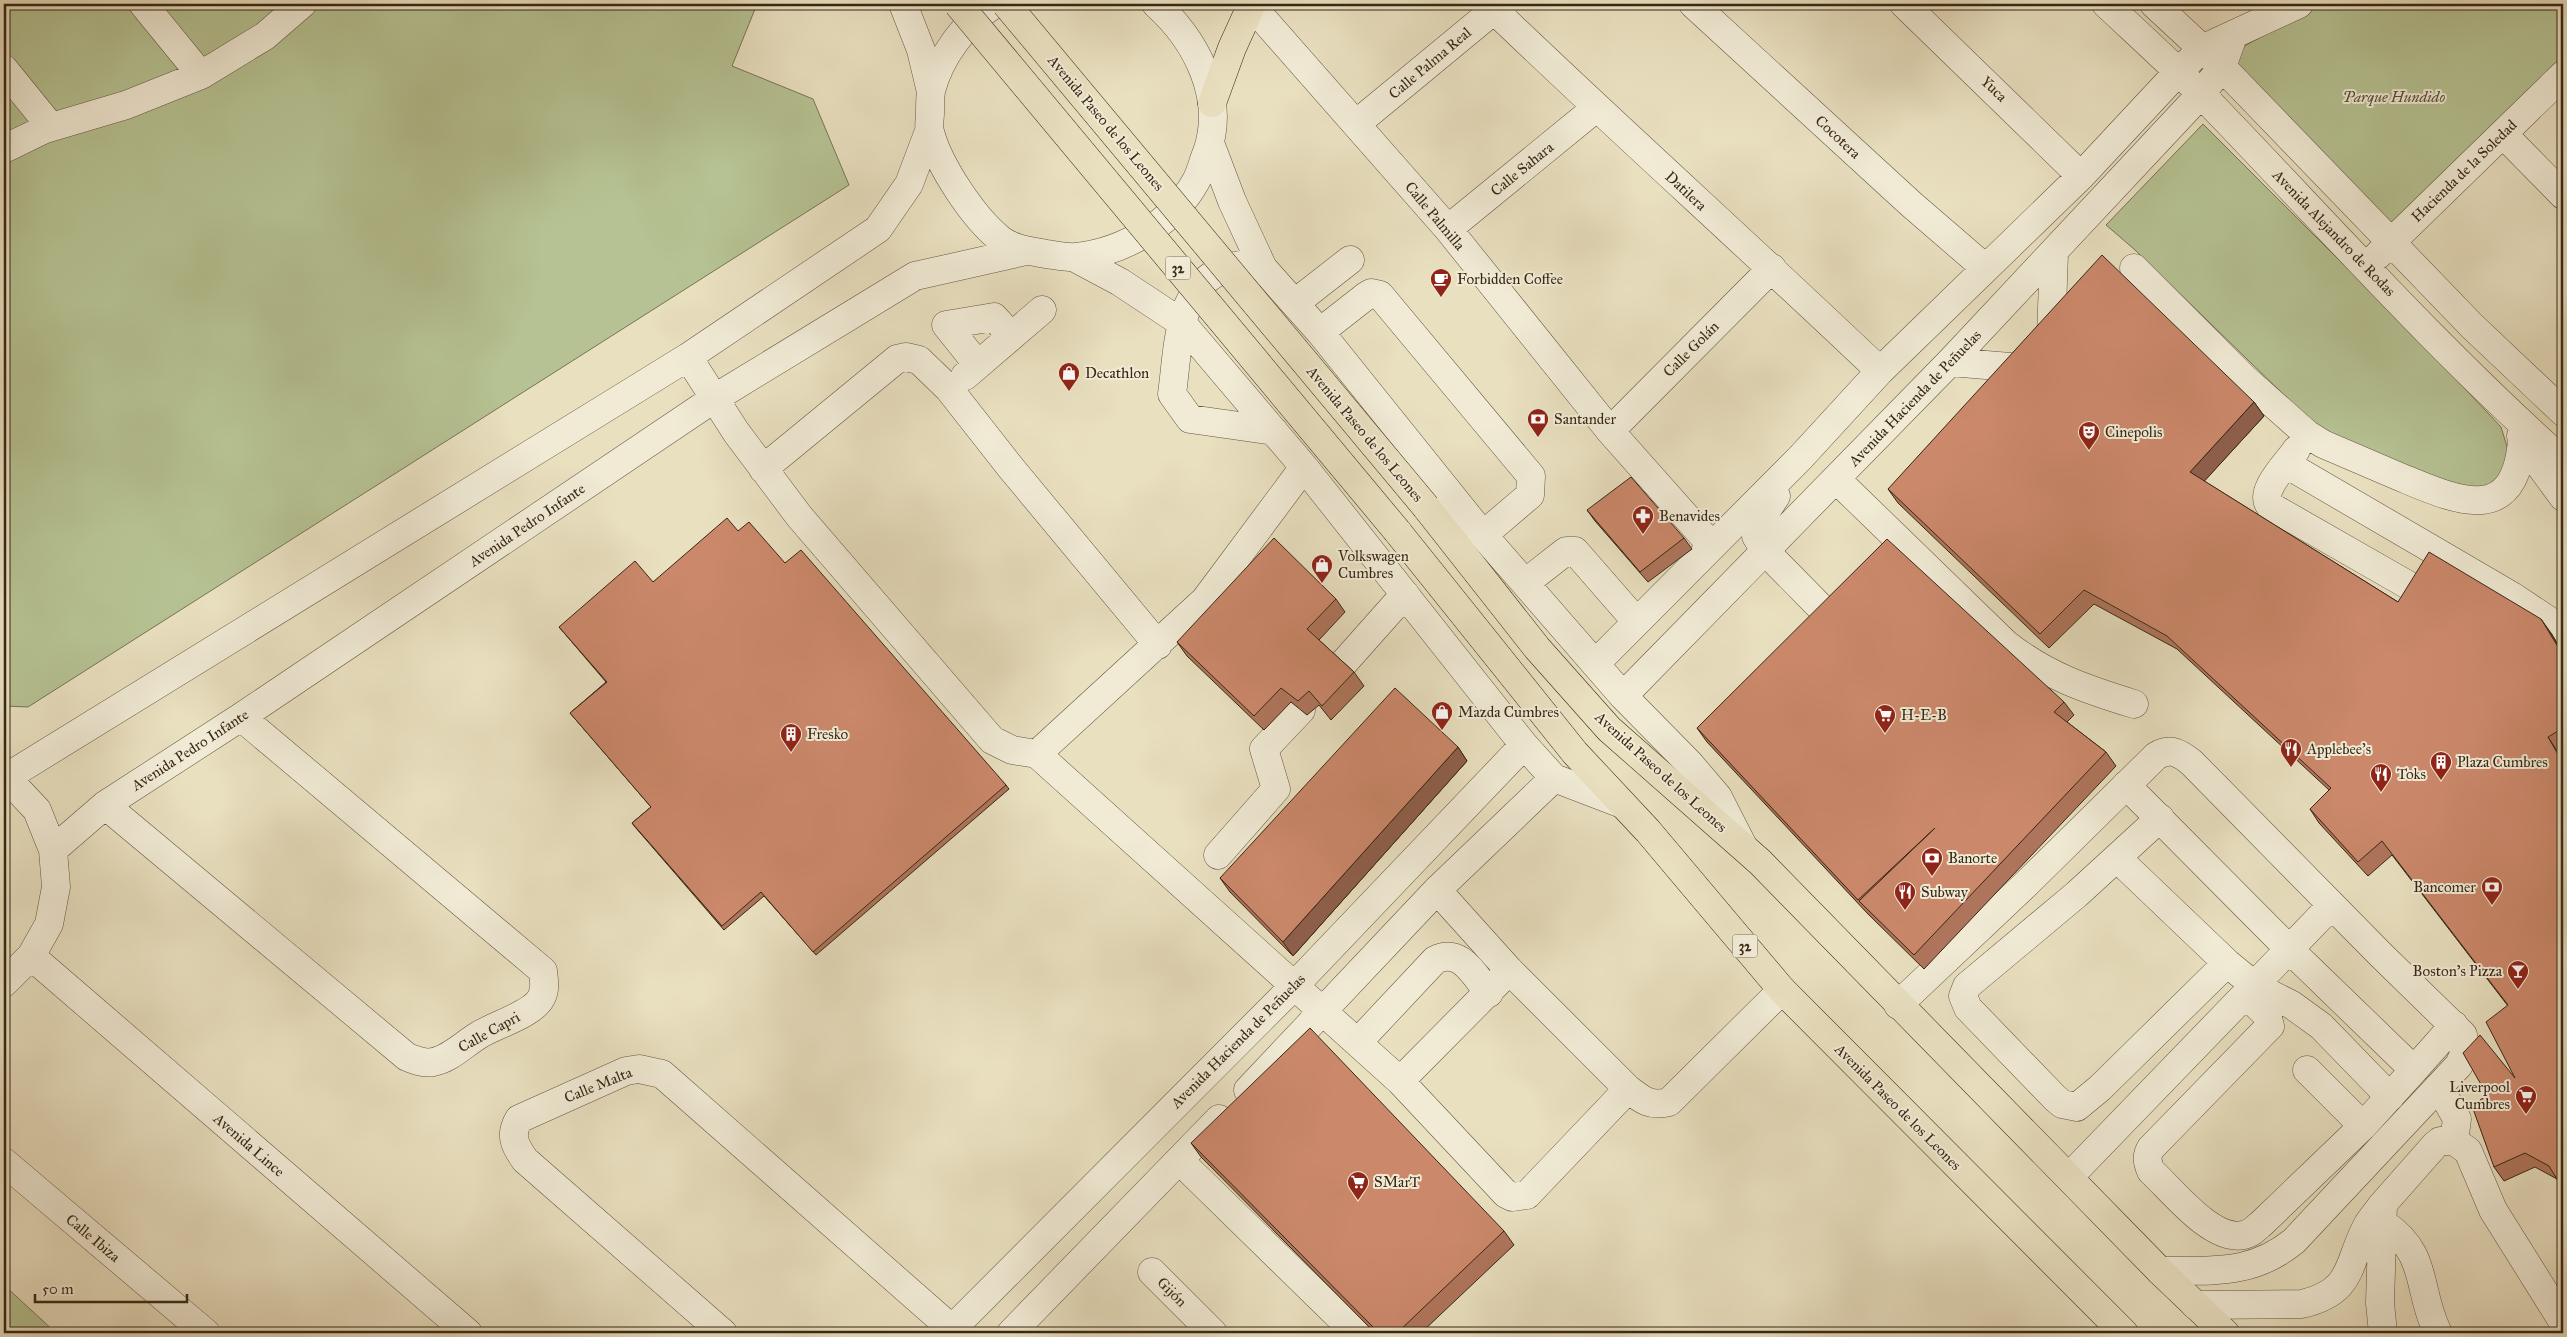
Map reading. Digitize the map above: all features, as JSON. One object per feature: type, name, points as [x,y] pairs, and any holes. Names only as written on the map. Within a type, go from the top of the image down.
[{"type":"main road","name":"Avenida Paseo de los Leones","points":[[958,4],[1397,531],[1575,752],[1648,831],[1782,990],[2124,1333]]},
{"type":"main road","name":"Avenida Paseo de los Leones","points":[[1006,4],[1426,507],[1538,648],[1610,729],[1743,846],[2160,1271],[2225,1333]]},
{"type":"main road","points":[[1212,102],[1232,48],[1252,4]]},
{"type":"street","points":[[143,4],[201,75]]},
{"type":"street","points":[[4,149],[51,127],[126,105],[201,75],[266,36],[302,4]]},
{"type":"street","points":[[903,4],[921,50],[931,92]]},
{"type":"street","points":[[4,983],[31,956],[49,924],[56,887],[53,850],[36,810],[6,776],[688,357],[878,229],[909,184],[929,131],[931,92],[940,65],[958,39],[985,10],[995,4]]},
{"type":"street","points":[[929,131],[953,184],[1000,240],[1026,251],[1075,258],[1103,251],[1141,237],[1173,212],[1197,180],[1210,143],[1212,102],[1200,59],[1175,21],[1156,4]]},
{"type":"street","name":"Calle Palmilla","points":[[1252,4],[1448,230],[1610,431],[1712,546]]},
{"type":"street","name":"Cocotera","points":[[1693,4],[1910,204],[1984,267]]},
{"type":"street","name":"Yuca","points":[[1904,4],[2082,176]]},
{"type":"street","name":"Avenida Alejandro de Rodas","points":[[2106,4],[2200,94],[2520,431],[2563,461]]},
{"type":"street","points":[[2154,4],[2212,58],[2472,326],[2563,412]]},
{"type":"street","points":[[1595,664],[1801,457],[1880,371],[1984,267],[2082,176],[2178,72],[2212,58],[2234,36],[2299,4]]},
{"type":"street","name":"Calle Palma Real","points":[[1356,124],[1499,7]]},
{"type":"street","name":"Datilera","points":[[1499,7],[1596,108],[1772,268],[1880,371]]},
{"type":"street","name":"Avenida Hacienda de Peñuelas","points":[[1623,696],[2054,253],[2200,94],[2212,58]]},
{"type":"street","points":[[4,69],[51,127]]},
{"type":"street","name":"Hacienda de la Soledad","points":[[2366,267],[2390,241],[2563,74]]},
{"type":"street","name":"Calle Sahara","points":[[1448,230],[1596,108]]},
{"type":"street","points":[[2503,134],[2563,195]]},
{"type":"street","name":"Avenida Paseo de los Leones","points":[[1210,143],[1232,201],[1263,268],[1320,332],[1483,535],[1623,696],[1689,763],[1718,797],[1743,846]]},
{"type":"street","name":"Avenida Pedro Infante","points":[[53,850],[105,805],[241,717],[715,398],[915,276],[1026,251]]},
{"type":"street","points":[[2051,337],[2054,253]]},
{"type":"street","name":"Avenida Paseo de los Leones","points":[[1075,258],[1120,282],[1182,323],[1304,467],[1524,745],[1554,778],[1622,804]]},
{"type":"street","points":[[1295,303],[1350,260]]},
{"type":"street","points":[[1263,268],[1246,265],[1228,267],[1212,274],[1199,286],[1182,323],[1172,394],[1190,419],[1274,431]]},
{"type":"street","name":"Calle Golán","points":[[1610,431],[1772,268]]},
{"type":"street","points":[[2134,268],[2244,378],[2306,434],[2322,444],[2433,490],[2468,501],[2485,500],[2499,495],[2510,486],[2516,474],[2520,431]]},
{"type":"street","points":[[1320,332],[1366,296],[1372,293],[1380,295],[1489,423],[1531,476],[1532,482],[1530,495],[1483,535]]},
{"type":"street","points":[[949,390],[1042,310]]},
{"type":"street","points":[[978,364],[946,325],[994,317],[1011,336]]},
{"type":"street","points":[[688,357],[736,432],[800,516],[992,740],[1012,750],[1037,754],[1293,987],[1324,1011],[1400,1081],[1506,1194],[1512,1197],[1527,1195],[1628,1089]]},
{"type":"street","points":[[763,469],[897,359],[906,357],[919,360],[949,390],[1010,468],[1158,645]]},
{"type":"street","points":[[1950,362],[2022,368]]},
{"type":"street","points":[[2520,431],[2563,498]]},
{"type":"street","points":[[2306,434],[2267,489],[2266,497],[2270,506],[2422,593]]},
{"type":"street","points":[[1801,457],[1756,530],[1756,536],[1765,551],[1831,618]]},
{"type":"street","points":[[2286,464],[2512,596],[2563,630]]},
{"type":"street","points":[[1037,754],[1205,600],[1304,467]]},
{"type":"street","points":[[1836,479],[2006,644],[2029,661],[2083,688],[2134,704]]},
{"type":"street","points":[[1525,583],[1566,551],[1575,551],[1636,621]]},
{"type":"street","points":[[1341,666],[1405,594]]},
{"type":"street","points":[[1218,855],[1276,789],[1264,749],[1301,710]]},
{"type":"street","name":"Calle Capri","points":[[105,805],[407,1057],[426,1062],[443,1059],[478,1035],[532,1008],[541,998],[544,989],[543,972],[241,717]]},
{"type":"street","name":"Avenida Hacienda de Peñuelas","points":[[950,1331],[1293,987],[1524,745]]},
{"type":"street","points":[[1898,1005],[2156,756],[2164,751],[2173,751],[2183,755],[2464,1035],[2466,1042],[2464,1056],[2459,1065],[2294,1241],[2263,1262],[2245,1267],[2160,1271]]},
{"type":"street","points":[[1011,1333],[1324,1011],[1437,890],[1554,778]]},
{"type":"street","points":[[2126,785],[2290,950],[2414,1070]]},
{"type":"street","points":[[2160,818],[2117,858],[1964,991],[1964,1002],[2055,1098],[2071,1107],[2077,1107],[2227,963]]},
{"type":"street","points":[[2117,858],[2227,963],[2251,991],[2267,1015],[2270,1026],[2151,1148],[2147,1159],[2151,1171],[2212,1229],[2234,1236],[2244,1235],[2262,1223],[2363,1126],[2454,1025]]},
{"type":"street","points":[[1437,890],[1509,970],[1628,1089],[1644,1102],[1652,1104],[1669,1102],[1782,990]]},
{"type":"street","points":[[2069,1178],[2332,905]]},
{"type":"street","points":[[1358,1042],[1435,960],[1444,955],[1458,957],[1489,993]]},
{"type":"street","name":"Avenida Lince","points":[[31,956],[468,1333]]},
{"type":"street","points":[[1400,1081],[1489,993],[1509,970]]},
{"type":"street","points":[[2251,991],[2292,1005],[2321,1026],[2390,1097]]},
{"type":"street","name":"Calle Malta","points":[[723,1333],[525,1160],[516,1147],[513,1136],[519,1120],[626,1071],[652,1070],[662,1074],[950,1331]]},
{"type":"street","points":[[2307,1070],[2363,1126]]},
{"type":"street","points":[[2448,1103],[2457,1119],[2454,1141]]},
{"type":"street","points":[[2195,1305],[2302,1304],[2318,1300],[2333,1292],[2344,1280],[2376,1204],[2421,1145],[2440,1141],[2454,1141],[2468,1151],[2493,1210],[2563,1322]]},
{"type":"street","points":[[1180,1160],[1356,1333]]},
{"type":"street","name":"Calle Ibiza","points":[[4,1162],[206,1333]]},
{"type":"street","points":[[2376,1204],[2383,1333]]},
{"type":"street","points":[[2376,1204],[2415,1255],[2430,1315],[2438,1333]]},
{"type":"street","name":"Gijón","points":[[1152,1272],[1213,1333]]},
{"type":"green space","points":[[4,4],[757,4],[732,66],[813,99],[849,185],[28,707],[4,706]]},
{"type":"green space","name":"Parque Hundido","points":[[2322,4],[2563,4],[2563,60],[2401,221],[2390,223],[2233,63],[2235,51]]},
{"type":"green space","points":[[2203,124],[2425,346],[2501,427],[2512,463],[2485,490],[2468,493],[2323,433],[2134,249],[2106,225]]},
{"type":"green space","points":[[4,1285],[56,1333],[4,1333]]},
{"type":"building","points":[[2102,255],[2254,402],[2190,472],[2398,602],[2429,552],[2541,619],[2563,655],[2563,728],[2548,737],[2563,763],[2563,1189],[2549,1166],[2525,1153],[2494,1167],[2472,1106],[2487,1095],[2463,1053],[2480,1035],[2515,1078],[2486,1022],[2508,1005],[2382,841],[2358,862],[2310,809],[2331,788],[2167,636],[2084,590],[2040,634],[1888,489]]},
{"type":"building","name":"Benavides","points":[[1631,477],[1684,538],[1640,572],[1587,510]]},
{"type":"building","name":"Fresko","points":[[727,518],[738,531],[749,522],[785,563],[801,550],[1006,785],[813,952],[761,892],[722,926],[632,823],[651,807],[570,713],[607,682],[559,627],[635,561],[653,582]]},
{"type":"building","points":[[1274,538],[1336,599],[1307,629],[1354,672],[1322,706],[1309,691],[1298,701],[1281,688],[1254,716],[1177,642]]},
{"type":"building","name":"H-E-B","points":[[1887,539],[2064,702],[2054,712],[2106,752],[1914,955],[1859,901],[1935,828],[1858,900],[1697,728]]},
{"type":"building","points":[[1395,688],[1458,747],[1283,942],[1220,878]]},
{"type":"building","name":"SMarT","points":[[1310,1028],[1504,1231],[1397,1333],[1379,1333],[1191,1143]]},
{"type":"place","name":"Forbidden Coffee","points":[[1441,298]]},
{"type":"place","name":"Decathlon","points":[[1069,392]]},
{"type":"place","name":"Santander","points":[[1538,438]]},
{"type":"place","name":"Cinepolis","points":[[2089,451]]},
{"type":"place","name":"Benavides","points":[[1643,535]]},
{"type":"place","name":"Volkswagen Cumbres","points":[[1322,584]]},
{"type":"place","name":"Mazda Cumbres","points":[[1442,731]]},
{"type":"place","name":"H-E-B","points":[[1885,734]]},
{"type":"place","name":"Fresko","points":[[791,753]]},
{"type":"place","name":"Applebee's","points":[[2291,768]]},
{"type":"place","name":"Plaza Cumbres","points":[[2441,781]]},
{"type":"place","name":"Toks","points":[[2381,793]]},
{"type":"place","name":"Banorte","points":[[1932,877]]},
{"type":"place","name":"Bancomer","points":[[2492,906]]},
{"type":"place","name":"Subway","points":[[1905,911]]},
{"type":"place","name":"Boston's Pizza","points":[[2518,990]]},
{"type":"place","name":"Liverpool Cumbres","points":[[2526,1115]]},
{"type":"place","name":"SMarT","points":[[1358,1201]]}]
